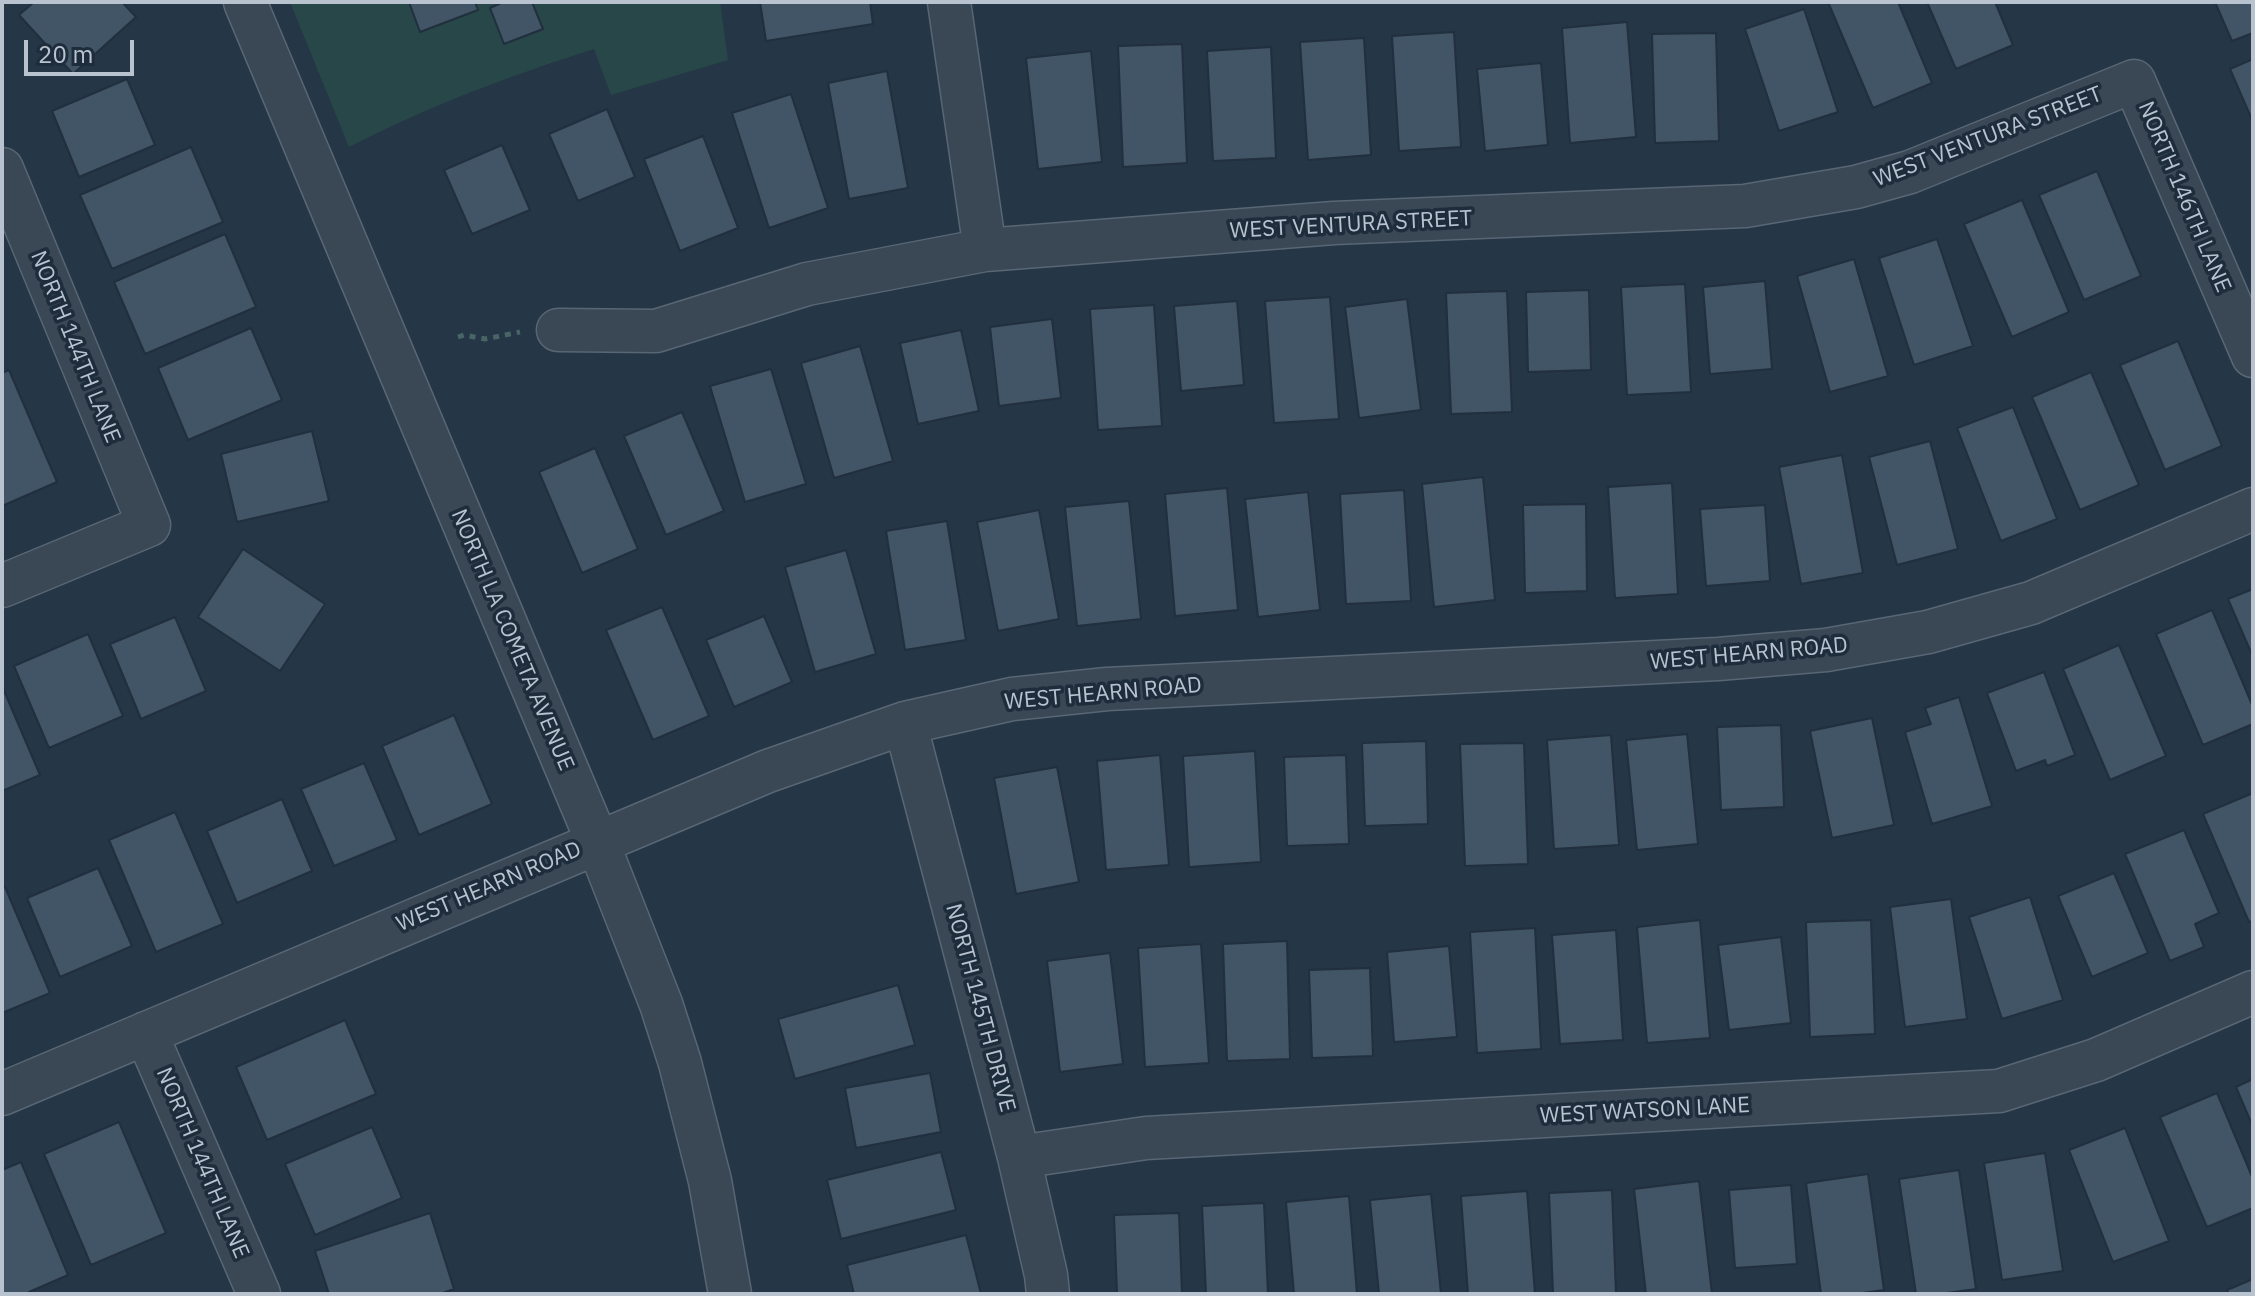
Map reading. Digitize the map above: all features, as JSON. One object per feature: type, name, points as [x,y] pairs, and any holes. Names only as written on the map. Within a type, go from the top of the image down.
[{"type":"street","name":"NORTH LA COMETA AVENUE","points":[[245,2],[597,841],[661,1004],[680,1063],[710,1181],[730,1294]]},
{"type":"street","points":[[949,2],[985,250]]},
{"type":"street","name":"WEST VENTURA STREET","points":[[558,330],[656,331],[807,284],[985,250],[1334,223],[1745,206],[1856,187],[1910,172],[2134,81]]},
{"type":"street","name":"NORTH 146TH LANE","points":[[2134,81],[2253,356]]},
{"type":"street","name":"NORTH 144TH LANE","points":[[2,169],[149,525],[2,586]]},
{"type":"street","name":"WEST HEARN ROAD","points":[[2,1094],[597,841],[768,771],[905,723],[1012,699],[1107,689],[1718,659],[1826,650],[1928,632],[2031,603],[2253,509]]},
{"type":"street","name":"NORTH 145TH DRIVE","points":[[905,723],[1019,1157],[1048,1294]]},
{"type":"street","name":"WEST WATSON LANE","points":[[1019,1157],[1146,1138],[1999,1091],[2096,1060],[2253,992]]},
{"type":"street","name":"NORTH 144TH LANE","points":[[146,1033],[259,1294]]},
{"type":"path","points":[[458,337],[464,335],[485,339],[532,329],[558,330]]},
{"type":"green space","points":[[290,2],[720,2],[728,60],[611,95],[594,49],[470,93],[349,147]]},
{"type":"building","points":[[34,2],[122,2],[136,17],[73,74],[19,15]]},
{"type":"building","points":[[409,2],[475,2],[478,10],[420,32]]},
{"type":"building","points":[[503,2],[532,2],[543,29],[504,44],[490,8]]},
{"type":"building","points":[[760,2],[870,2],[873,24],[766,41]]},
{"type":"building","points":[[1828,2],[1898,2],[1932,83],[1873,108]]},
{"type":"building","points":[[1927,2],[1995,2],[2013,45],[1956,69]]},
{"type":"building","points":[[2215,2],[2253,2],[2253,33],[2232,41]]},
{"type":"building","points":[[1804,9],[1838,112],[1779,131],[1745,29]]},
{"type":"building","points":[[1627,22],[1636,137],[1570,143],[1562,28]]},
{"type":"building","points":[[1454,32],[1461,147],[1399,151],[1392,36]]},
{"type":"building","points":[[1716,33],[1719,141],[1655,143],[1652,34]]},
{"type":"building","points":[[1364,38],[1371,155],[1308,160],[1300,42]]},
{"type":"building","points":[[1182,44],[1187,163],[1123,167],[1118,46]]},
{"type":"building","points":[[1271,47],[1276,158],[1213,161],[1207,51]]},
{"type":"building","points":[[1091,51],[1102,162],[1038,169],[1026,58]]},
{"type":"building","points":[[2253,59],[2253,122],[2230,69]]},
{"type":"building","points":[[1541,63],[1548,145],[1485,151],[1477,69]]},
{"type":"building","points":[[887,71],[908,188],[849,199],[828,83]]},
{"type":"building","points":[[127,79],[155,145],[79,177],[52,111]]},
{"type":"building","points":[[791,94],[828,208],[769,228],[732,113]]},
{"type":"building","points":[[607,109],[635,177],[578,201],[549,134]]},
{"type":"building","points":[[703,136],[738,228],[680,251],[644,159]]},
{"type":"building","points":[[502,145],[530,210],[472,234],[444,170]]},
{"type":"building","points":[[191,147],[223,222],[112,269],[80,195]]},
{"type":"building","points":[[2097,171],[2141,276],[2084,300],[2039,195]]},
{"type":"building","points":[[2022,200],[2069,312],[2012,337],[1964,224]]},
{"type":"building","points":[[225,234],[256,307],[145,354],[114,282]]},
{"type":"building","points":[[1937,239],[1973,346],[1914,365],[1879,258]]},
{"type":"building","points":[[1854,259],[1888,376],[1830,392],[1797,276]]},
{"type":"building","points":[[1765,281],[1772,369],[1710,374],[1703,287]]},
{"type":"building","points":[[1685,284],[1691,392],[1627,395],[1621,287]]},
{"type":"building","points":[[1589,290],[1591,370],[1528,372],[1526,292]]},
{"type":"building","points":[[1507,291],[1512,412],[1451,414],[1446,293]]},
{"type":"building","points":[[1330,297],[1339,419],[1274,423],[1265,301]]},
{"type":"building","points":[[1407,299],[1421,410],[1359,418],[1345,307]]},
{"type":"building","points":[[1237,301],[1244,385],[1181,391],[1174,306]]},
{"type":"building","points":[[1154,305],[1162,426],[1098,430],[1090,309]]},
{"type":"building","points":[[1052,319],[1061,398],[999,406],[990,327]]},
{"type":"building","points":[[251,328],[282,400],[188,440],[158,368]]},
{"type":"building","points":[[961,330],[979,411],[918,424],[900,343]]},
{"type":"building","points":[[2178,341],[2222,446],[2165,470],[2120,365]]},
{"type":"building","points":[[860,346],[893,461],[834,478],[801,363]]},
{"type":"building","points":[[771,369],[806,484],[745,502],[710,386]]},
{"type":"building","points":[[9,370],[57,482],[2,506],[2,373]]},
{"type":"building","points":[[2091,372],[2139,485],[2080,510],[2032,397]]},
{"type":"building","points":[[2013,407],[2057,519],[2001,541],[1957,428]]},
{"type":"building","points":[[682,412],[724,511],[666,535],[624,436]]},
{"type":"building","points":[[312,431],[329,501],[237,522],[221,454]]},
{"type":"building","points":[[1930,441],[1958,549],[1897,565],[1869,457]]},
{"type":"building","points":[[595,448],[638,549],[582,573],[539,472]]},
{"type":"building","points":[[1842,455],[1863,573],[1801,584],[1779,467]]},
{"type":"building","points":[[1483,477],[1495,600],[1434,607],[1422,484]]},
{"type":"building","points":[[1672,483],[1678,594],[1615,598],[1608,487]]},
{"type":"building","points":[[1227,488],[1238,610],[1175,616],[1165,494]]},
{"type":"building","points":[[1404,490],[1411,601],[1346,604],[1340,494]]},
{"type":"building","points":[[1308,492],[1320,610],[1258,617],[1245,499]]},
{"type":"building","points":[[1129,501],[1141,619],[1077,626],[1065,507]]},
{"type":"building","points":[[1586,504],[1587,591],[1525,593],[1523,505]]},
{"type":"building","points":[[1765,505],[1770,581],[1706,586],[1700,509]]},
{"type":"building","points":[[1039,510],[1059,619],[998,631],[977,522]]},
{"type":"building","points":[[947,521],[966,640],[905,650],[886,531]]},
{"type":"building","points":[[243,549],[325,604],[280,671],[198,617]]},
{"type":"building","points":[[846,550],[876,654],[815,672],[785,567]]},
{"type":"building","points":[[2253,589],[2253,657],[2228,599]]},
{"type":"building","points":[[662,607],[709,716],[653,740],[606,630]]},
{"type":"building","points":[[2212,610],[2253,707],[2253,724],[2203,745],[2156,634]]},
{"type":"building","points":[[764,616],[792,682],[734,707],[706,640]]},
{"type":"building","points":[[175,617],[206,691],[141,719],[110,644]]},
{"type":"building","points":[[88,634],[123,716],[49,748],[14,666]]},
{"type":"building","points":[[2119,645],[2166,756],[2110,780],[2063,669]]},
{"type":"building","points":[[2044,672],[2075,755],[2047,766],[2045,760],[2016,771],[1987,693]]},
{"type":"building","points":[[2,686],[40,775],[2,791]]},
{"type":"building","points":[[1959,697],[1992,806],[1932,824],[1905,732],[1931,724],[1925,708]]},
{"type":"building","points":[[454,715],[492,804],[419,835],[382,746]]},
{"type":"building","points":[[1872,718],[1894,825],[1832,838],[1810,731]]},
{"type":"building","points":[[1781,725],[1784,807],[1721,810],[1717,727]]},
{"type":"building","points":[[1687,734],[1698,844],[1637,850],[1626,740]]},
{"type":"building","points":[[1611,735],[1619,845],[1554,849],[1547,740]]},
{"type":"building","points":[[1426,741],[1428,824],[1365,826],[1362,743]]},
{"type":"building","points":[[1524,743],[1528,864],[1465,866],[1460,744]]},
{"type":"building","points":[[1255,751],[1261,862],[1189,867],[1183,756]]},
{"type":"building","points":[[1160,755],[1169,865],[1106,870],[1097,761]]},
{"type":"building","points":[[1346,755],[1349,844],[1287,846],[1284,757]]},
{"type":"building","points":[[364,763],[397,840],[334,866],[301,789]]},
{"type":"building","points":[[1057,767],[1079,882],[1016,894],[994,778]]},
{"type":"building","points":[[2253,793],[2253,921],[2249,922],[2203,814]]},
{"type":"building","points":[[282,799],[312,871],[237,903],[207,831]]},
{"type":"building","points":[[175,812],[223,924],[156,952],[109,840]]},
{"type":"building","points":[[2184,830],[2219,913],[2195,924],[2204,947],[2170,961],[2125,854]]},
{"type":"building","points":[[98,868],[132,946],[60,977],[27,898]]},
{"type":"building","points":[[2114,873],[2148,953],[2092,977],[2058,896]]},
{"type":"building","points":[[5,887],[50,993],[2,1013],[2,888]]},
{"type":"building","points":[[2030,897],[2063,1000],[2002,1019],[1969,917]]},
{"type":"building","points":[[1951,899],[1967,1019],[1905,1027],[1890,907]]},
{"type":"building","points":[[1700,920],[1710,1038],[1647,1043],[1637,927]]},
{"type":"building","points":[[1871,920],[1875,1034],[1810,1037],[1806,922]]},
{"type":"building","points":[[1535,928],[1541,1049],[1477,1053],[1470,932]]},
{"type":"building","points":[[1616,930],[1623,1040],[1560,1044],[1552,935]]},
{"type":"building","points":[[1781,937],[1791,1023],[1729,1030],[1718,945]]},
{"type":"building","points":[[1287,941],[1290,1059],[1227,1061],[1223,944]]},
{"type":"building","points":[[1201,944],[1209,1063],[1145,1067],[1138,948]]},
{"type":"building","points":[[1449,946],[1457,1037],[1394,1042],[1387,952]]},
{"type":"building","points":[[1110,953],[1123,1064],[1060,1072],[1047,961]]},
{"type":"building","points":[[1370,968],[1373,1056],[1312,1058],[1309,970]]},
{"type":"building","points":[[898,985],[915,1045],[795,1079],[778,1019]]},
{"type":"building","points":[[345,1020],[376,1094],[267,1140],[236,1067]]},
{"type":"building","points":[[930,1073],[941,1132],[856,1148],[845,1088]]},
{"type":"building","points":[[2253,1079],[2253,1127],[2236,1087]]},
{"type":"building","points":[[2217,1093],[2253,1179],[2253,1208],[2207,1227],[2160,1117]]},
{"type":"building","points":[[119,1122],[166,1233],[91,1265],[44,1154]]},
{"type":"building","points":[[372,1127],[402,1198],[315,1235],[285,1164]]},
{"type":"building","points":[[2125,1128],[2169,1241],[2113,1262],[2069,1150]]},
{"type":"building","points":[[941,1152],[956,1210],[841,1239],[827,1180]]},
{"type":"building","points":[[2045,1153],[2063,1271],[2002,1280],[1984,1163]]},
{"type":"building","points":[[21,1162],[68,1275],[30,1294],[2,1294],[2,1170]]},
{"type":"building","points":[[1959,1170],[1976,1289],[1916,1294],[1899,1179]]},
{"type":"building","points":[[1868,1174],[1884,1290],[1821,1294],[1806,1183]]},
{"type":"building","points":[[1699,1181],[1712,1294],[1646,1294],[1634,1189]]},
{"type":"building","points":[[1791,1185],[1797,1264],[1735,1268],[1729,1190]]},
{"type":"building","points":[[1612,1190],[1616,1294],[1553,1294],[1549,1193]]},
{"type":"building","points":[[1527,1191],[1535,1294],[1468,1294],[1461,1196]]},
{"type":"building","points":[[1431,1194],[1441,1294],[1379,1294],[1370,1200]]},
{"type":"building","points":[[1349,1196],[1357,1294],[1294,1294],[1286,1202]]},
{"type":"building","points":[[1264,1203],[1268,1294],[1206,1294],[1202,1206]]},
{"type":"building","points":[[430,1213],[454,1289],[440,1294],[329,1294],[315,1251]]},
{"type":"building","points":[[1179,1213],[1182,1294],[1117,1294],[1114,1215]]},
{"type":"building","points":[[966,1235],[981,1294],[854,1294],[847,1265]]},
{"type":"building","points":[[2253,1279],[2253,1294],[2229,1294],[2227,1290]]}]
